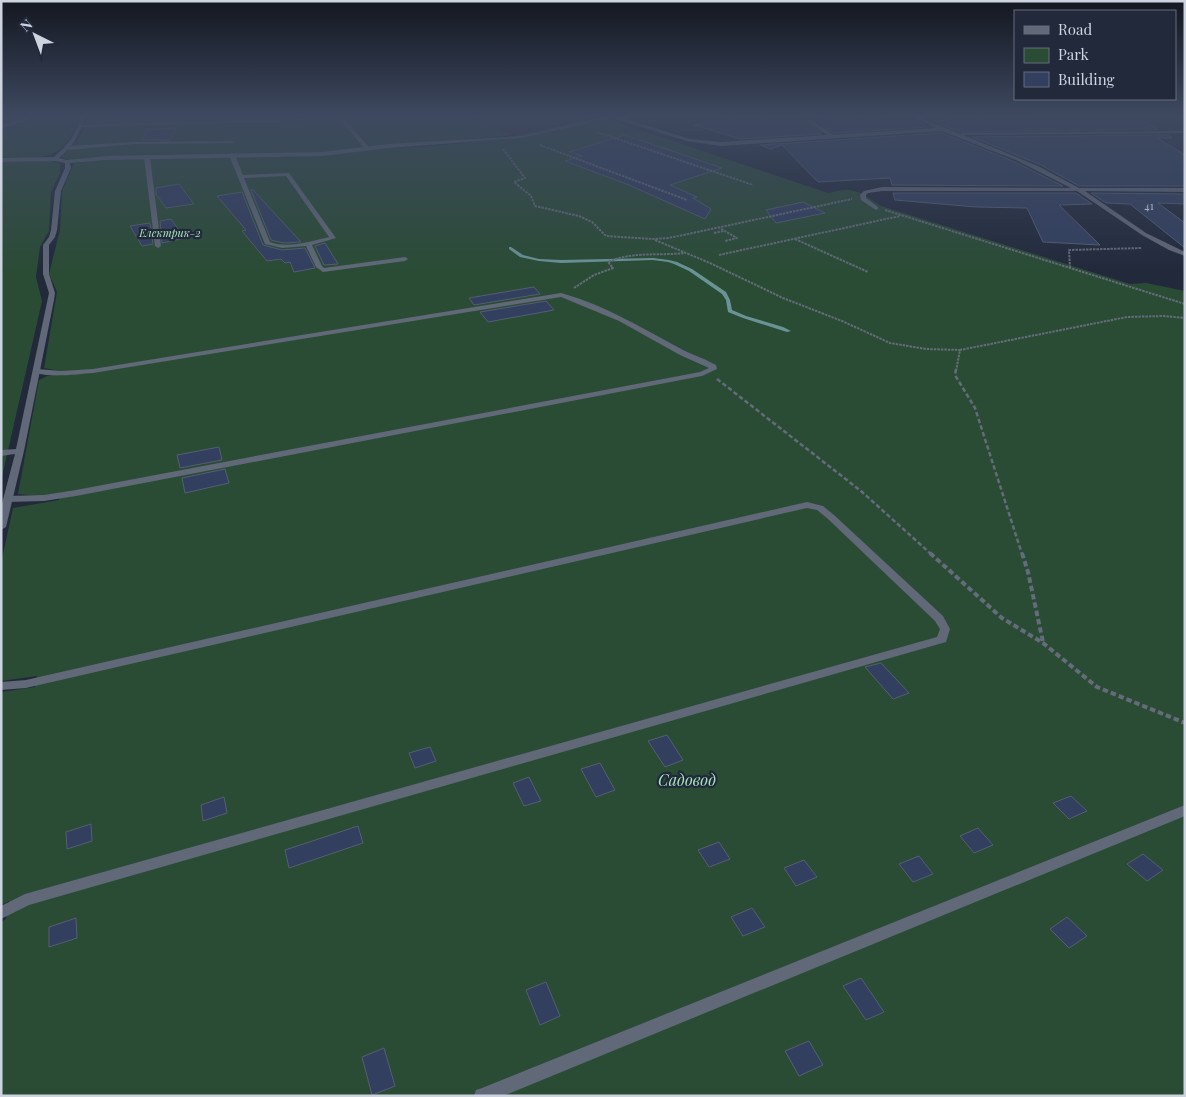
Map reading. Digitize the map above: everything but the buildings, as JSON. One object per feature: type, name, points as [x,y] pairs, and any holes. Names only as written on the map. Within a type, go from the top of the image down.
[{"type":"street","points":[[1,526],[20,451],[52,293],[46,274],[46,245],[52,237],[54,230],[58,191],[68,168]]},
{"type":"street","points":[[148,168],[158,246]]},
{"type":"street","points":[[237,168],[267,243],[272,246],[284,246],[308,244],[333,238],[287,174],[241,177]]},
{"type":"street","points":[[1036,168],[1078,190],[1167,247],[1185,254]]},
{"type":"street","points":[[876,208],[862,197],[866,192],[882,189],[1185,190]]},
{"type":"street","points":[[308,244],[319,267],[323,270],[405,259]]},
{"type":"street","points":[[8,499],[44,498],[76,493],[702,374],[713,369],[713,367],[680,352],[660,339],[614,316],[561,295],[93,371],[62,373],[37,371]]},
{"type":"street","points":[[1,453],[20,451]]},
{"type":"street","points":[[1,686],[26,684],[806,505],[820,508],[831,517],[939,619],[945,629],[942,639],[26,900],[1,914]]},
{"type":"street","points":[[482,1096],[1185,810]]},
{"type":"path","points":[[519,168],[525,178],[514,182],[531,196],[535,206],[574,214],[594,223],[600,233],[606,236],[652,239],[669,238],[862,197]]},
{"type":"path","points":[[603,168],[687,200]]},
{"type":"path","points":[[703,168],[753,185]]},
{"type":"path","points":[[876,208],[1185,304]]},
{"type":"path","points":[[719,255],[900,216]]},
{"type":"path","points":[[717,227],[736,238],[725,241]]},
{"type":"path","points":[[714,233],[724,231]]},
{"type":"path","points":[[669,238],[672,247]]},
{"type":"path","points":[[652,239],[783,298],[842,321],[890,343],[926,349],[960,350],[1127,317],[1164,316],[1185,318]]},
{"type":"path","points":[[794,239],[868,272]]},
{"type":"path","points":[[1070,268],[1068,250],[1167,247]]},
{"type":"path","points":[[561,295],[594,275],[610,270],[613,268],[608,262],[617,258],[639,254],[686,253]]},
{"type":"path","points":[[960,350],[955,375],[975,408],[1028,572],[1043,642]]},
{"type":"path","points":[[702,374],[722,381],[861,491],[1002,618],[1043,642],[1097,686],[1185,723]]},
{"type":"green space","points":[[1,168],[60,168],[60,173],[51,192],[49,231],[40,247],[36,277],[42,301],[1,481]]},
{"type":"green space","points":[[72,168],[754,168],[828,193],[844,190],[856,191],[881,206],[1130,284],[1146,283],[1185,291],[1185,1096],[1,1096],[1,922],[6,919],[9,901],[1,905],[1,692],[35,687],[37,676],[1,681],[1,563],[13,508],[59,500],[60,493],[39,496],[18,494],[39,380],[47,376],[77,374],[44,368],[57,292],[49,274],[60,230],[62,191]]},
{"type":"waterway","points":[[510,248],[521,256],[539,260],[653,259],[676,263],[724,293],[728,300],[730,311],[789,331]]},
{"type":"park label","name":"Електрик-2","points":[[170,232]]},
{"type":"park label","name":"Садовод","points":[[687,779]]}]
